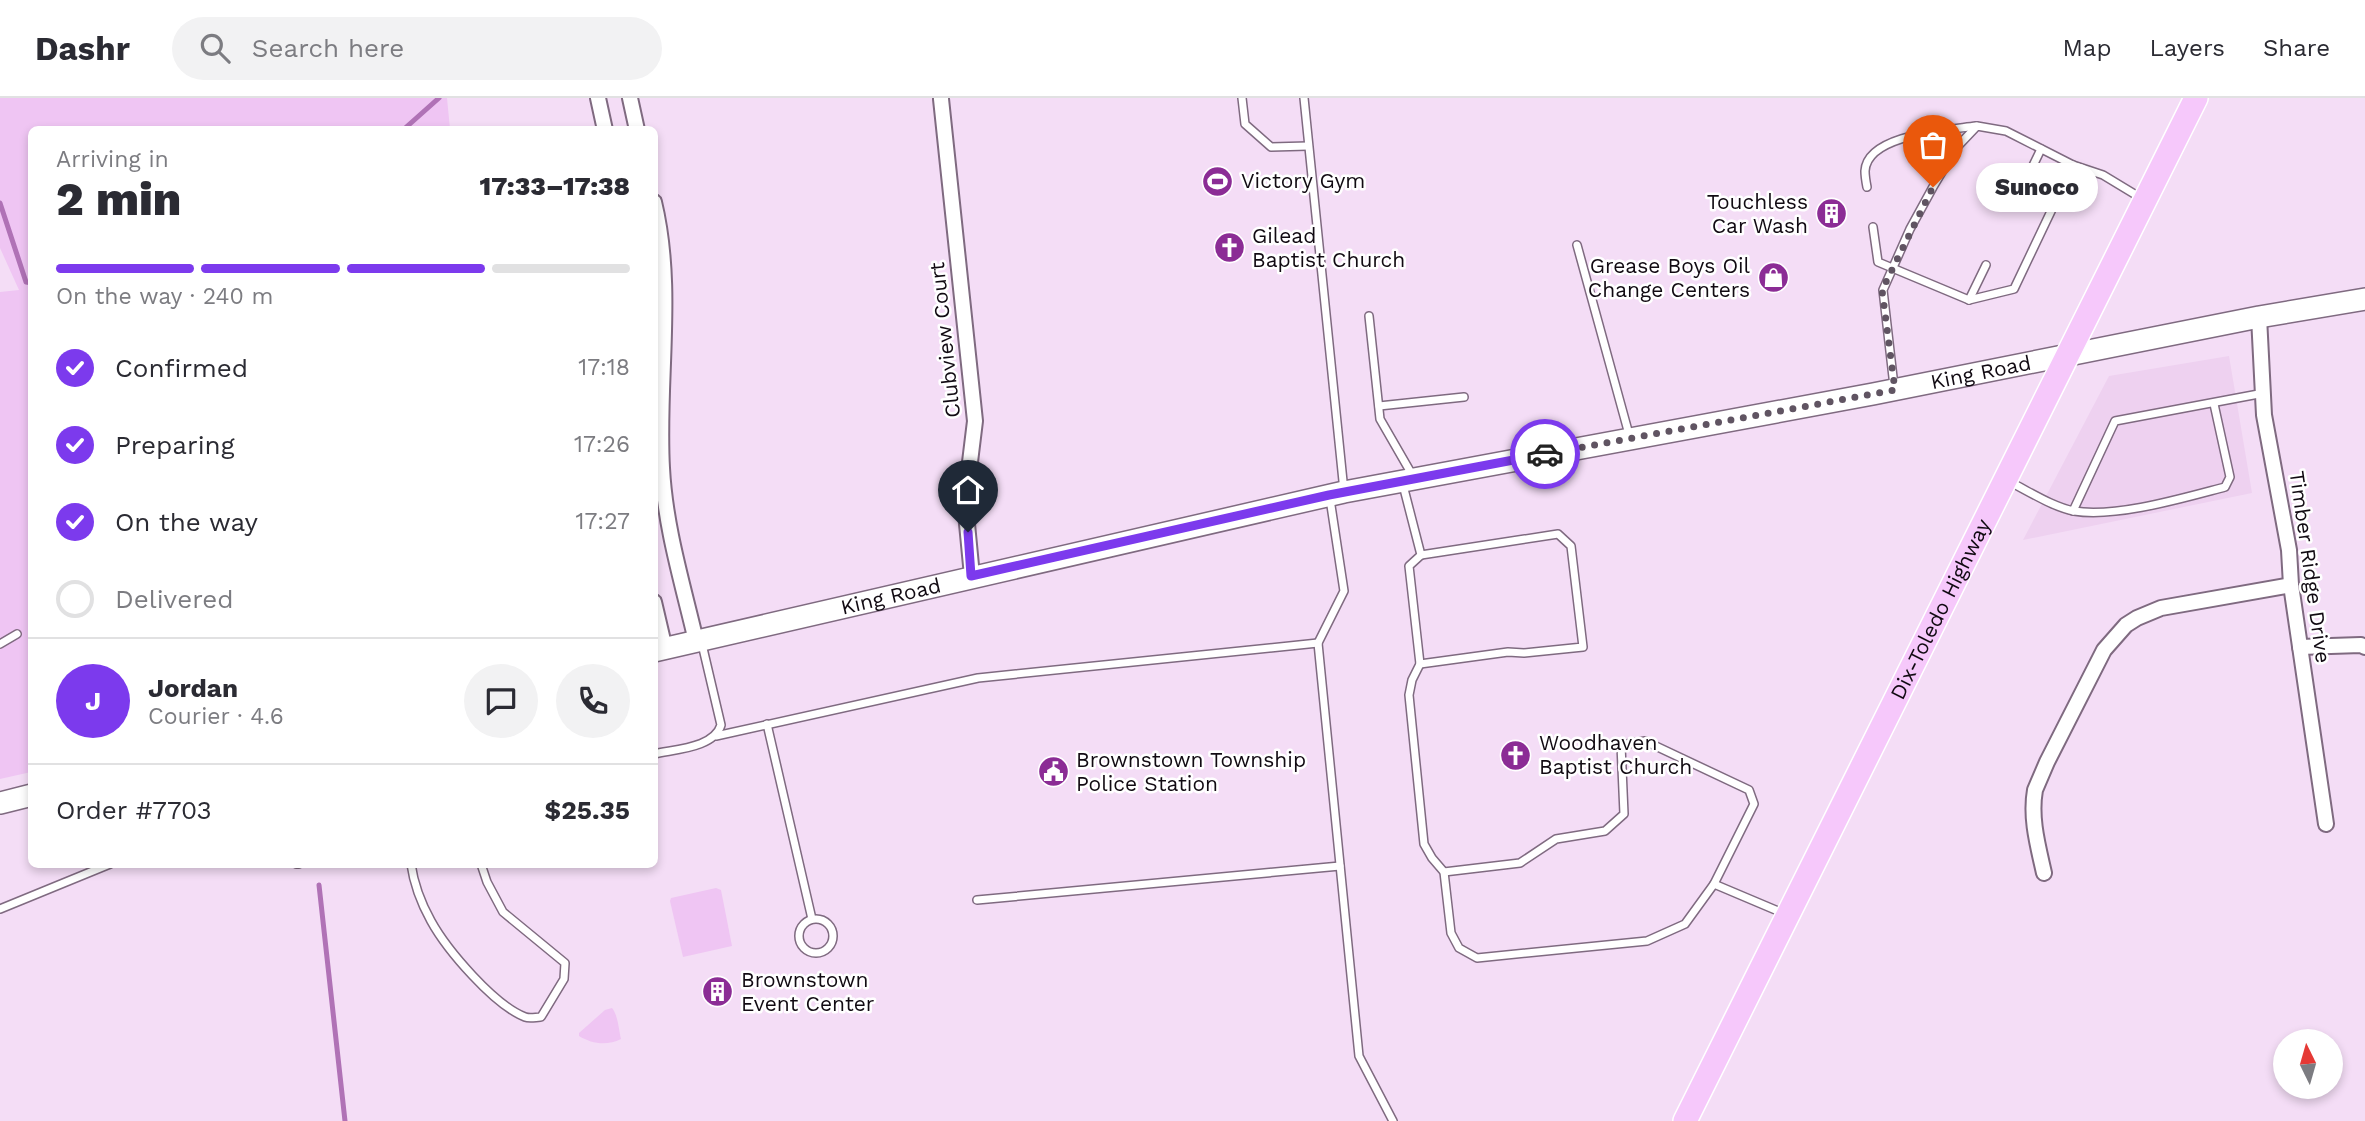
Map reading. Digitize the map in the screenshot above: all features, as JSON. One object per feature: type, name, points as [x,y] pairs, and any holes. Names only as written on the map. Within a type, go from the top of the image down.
[{"type":"main road","name":"Dix-Toledo Highway","points":[[1685,1121],[2196,98]]},
{"type":"main road","name":"King Road","points":[[660,650],[971,576],[1408,479],[1895,390],[2069,353],[2365,299]]},
{"type":"main road","points":[[0,803],[28,797]]},
{"type":"street","points":[[598,98],[604,126]]},
{"type":"street","points":[[630,98],[636,126]]},
{"type":"street","name":"Clubview Court","points":[[939,98],[975,421],[965,503],[971,576]]},
{"type":"street","points":[[658,222],[662,242],[658,470],[698,640]]},
{"type":"street","name":"Timber Ridge Drive","points":[[2259,317],[2264,415],[2289,551],[2291,585],[2326,824]]},
{"type":"street","points":[[2045,873],[2034,817],[2035,790],[2090,676],[2116,635],[2137,618],[2161,608],[2291,585]]},
{"type":"street","points":[[2300,647],[2364,645]]},
{"type":"lane","points":[[1242,98],[1245,124],[1271,147],[1308,146]]},
{"type":"lane","points":[[1304,98],[1344,591],[1318,643],[1359,1056],[1393,1121]]},
{"type":"lane","points":[[1867,187],[1864,168],[1876,149],[1905,137],[1977,126],[2006,131],[2073,165],[2103,175],[2146,201]]},
{"type":"lane","points":[[1895,390],[1882,290],[1910,229],[1939,177],[1957,147],[1977,126]]},
{"type":"lane","points":[[2029,174],[2041,149]]},
{"type":"lane","points":[[1873,227],[1878,262],[1969,300],[2014,289],[2073,165]]},
{"type":"lane","points":[[1577,245],[1630,439]]},
{"type":"lane","points":[[1969,300],[1986,265]]},
{"type":"lane","points":[[1369,316],[1380,419],[1408,479],[1421,555]]},
{"type":"lane","points":[[2073,511],[2115,421],[2264,393]]},
{"type":"lane","points":[[1379,406],[1464,397]]},
{"type":"lane","points":[[2006,480],[2073,511],[2104,512],[2173,500],[2225,487],[2230,477],[2214,404]]},
{"type":"lane","points":[[1420,664],[1508,652],[1583,647],[1571,546],[1558,534],[1421,555],[1409,566],[1420,664],[1412,680],[1409,695],[1424,844],[1444,872],[1451,933],[1459,948],[1477,958],[1647,941],[1685,924],[1714,884],[1754,804],[1749,790],[1645,741],[1621,745],[1624,814],[1605,831],[1556,839],[1520,863],[1444,872]]},
{"type":"lane","points":[[0,644],[17,634]]},
{"type":"lane","points":[[698,640],[721,725],[716,736]]},
{"type":"lane","points":[[658,753],[767,724],[978,678],[1318,643]]},
{"type":"lane","points":[[767,724],[812,919]]},
{"type":"lane","points":[[977,900],[1340,866]]},
{"type":"lane","points":[[0,909],[100,868]]},
{"type":"lane","points":[[412,868],[414,885],[432,923],[477,982],[513,1010],[528,1018],[541,1017],[564,979],[565,963],[503,912],[482,868]]},
{"type":"lane","points":[[1714,884],[1788,915]]},
{"type":"lane","points":[[812,919],[828,924],[833,934],[831,946],[821,953],[810,953],[799,941],[799,929],[812,919]]},
{"type":"shaded area","points":[[0,98],[447,98],[450,126],[28,126],[28,773],[0,779],[0,292],[19,290],[0,248]]},
{"type":"shaded area","points":[[2229,356],[2252,493],[2023,540],[2109,376]]},
{"type":"shaded area","points":[[716,888],[721,890],[732,946],[683,957],[671,898]]},
{"type":"shaded area","points":[[612,1008],[621,1039],[600,1043],[579,1036],[579,1033],[605,1010]]},
{"type":"waterway","points":[[408,126],[439,98]]},
{"type":"waterway","points":[[0,203],[28,282]]},
{"type":"waterway","points":[[319,885],[345,1121]]},
{"type":"way so far","points":[[1545,454],[1895,390],[1882,290],[1933,187]]},
{"type":"place","name":"Victory Gym","points":[[1218,181]]},
{"type":"place","name":"Sunoco","points":[[1933,187]]},
{"type":"place","name":"Touchless Car Wash","points":[[1831,214]]},
{"type":"place","name":"Gilead Baptist Church","points":[[1229,248]]},
{"type":"place","name":"Grease Boys Oil Change Centers","points":[[1773,278]]},
{"type":"place","name":"Woodhaven Baptist Church","points":[[1516,755]]},
{"type":"place","name":"Brownstown Township Police Station","points":[[1053,772]]},
{"type":"place","name":"Brownstown Event Center","points":[[718,992]]},
{"type":"route","points":[[968,532],[971,576],[1329,495],[1545,454]]}]
